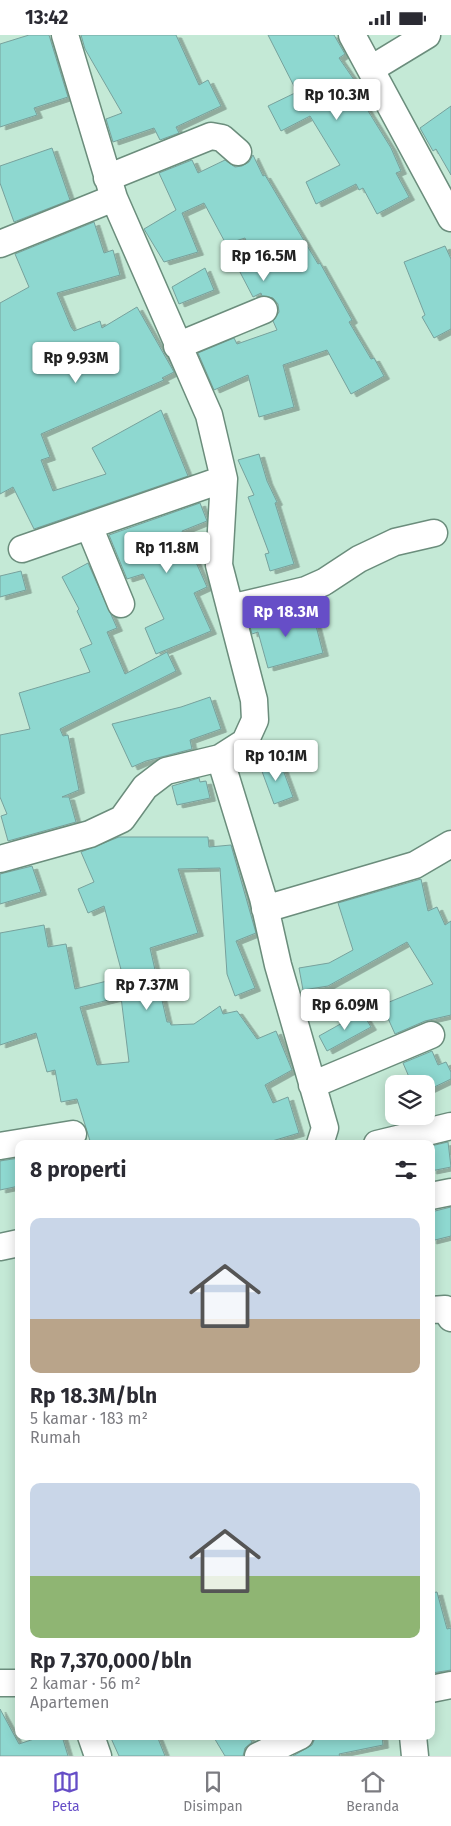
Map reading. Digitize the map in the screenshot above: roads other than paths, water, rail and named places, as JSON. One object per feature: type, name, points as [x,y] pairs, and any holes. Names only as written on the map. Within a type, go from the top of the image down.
[{"type":"street","points":[[0,859],[90,834],[122,819],[146,787],[166,771],[220,758],[245,742],[255,720],[254,700],[219,565],[224,479],[209,415],[177,347],[111,188],[65,35]]},
{"type":"street","points":[[352,35],[451,218]]},
{"type":"street","points":[[371,69],[427,35]]},
{"type":"street","points":[[0,244],[211,136],[222,139],[238,152]]},
{"type":"street","points":[[177,347],[264,310]]},
{"type":"street","points":[[10,553],[224,479]]},
{"type":"street","points":[[89,526],[120,604]]},
{"type":"street","points":[[230,608],[311,588],[359,559],[395,542],[434,533]]},
{"type":"street","points":[[220,758],[265,909],[325,1128],[321,1140]]},
{"type":"street","points":[[265,909],[415,865],[451,843]]},
{"type":"street","points":[[312,1085],[431,1035]]},
{"type":"street","points":[[393,1140],[451,1126]]},
{"type":"street","points":[[36,1140],[73,1134]]},
{"type":"street","points":[[0,1146],[15,1144]]},
{"type":"street","points":[[435,1194],[451,1192]]},
{"type":"street","points":[[0,1247],[15,1244]]},
{"type":"street","points":[[435,1310],[445,1309],[451,1318]]},
{"type":"street","points":[[0,1683],[15,1683]]},
{"type":"street","points":[[435,1688],[451,1685]]},
{"type":"street","points":[[92,1740],[98,1756]]},
{"type":"street","points":[[258,1756],[292,1740]]},
{"type":"street","points":[[413,1740],[415,1756]]}]
